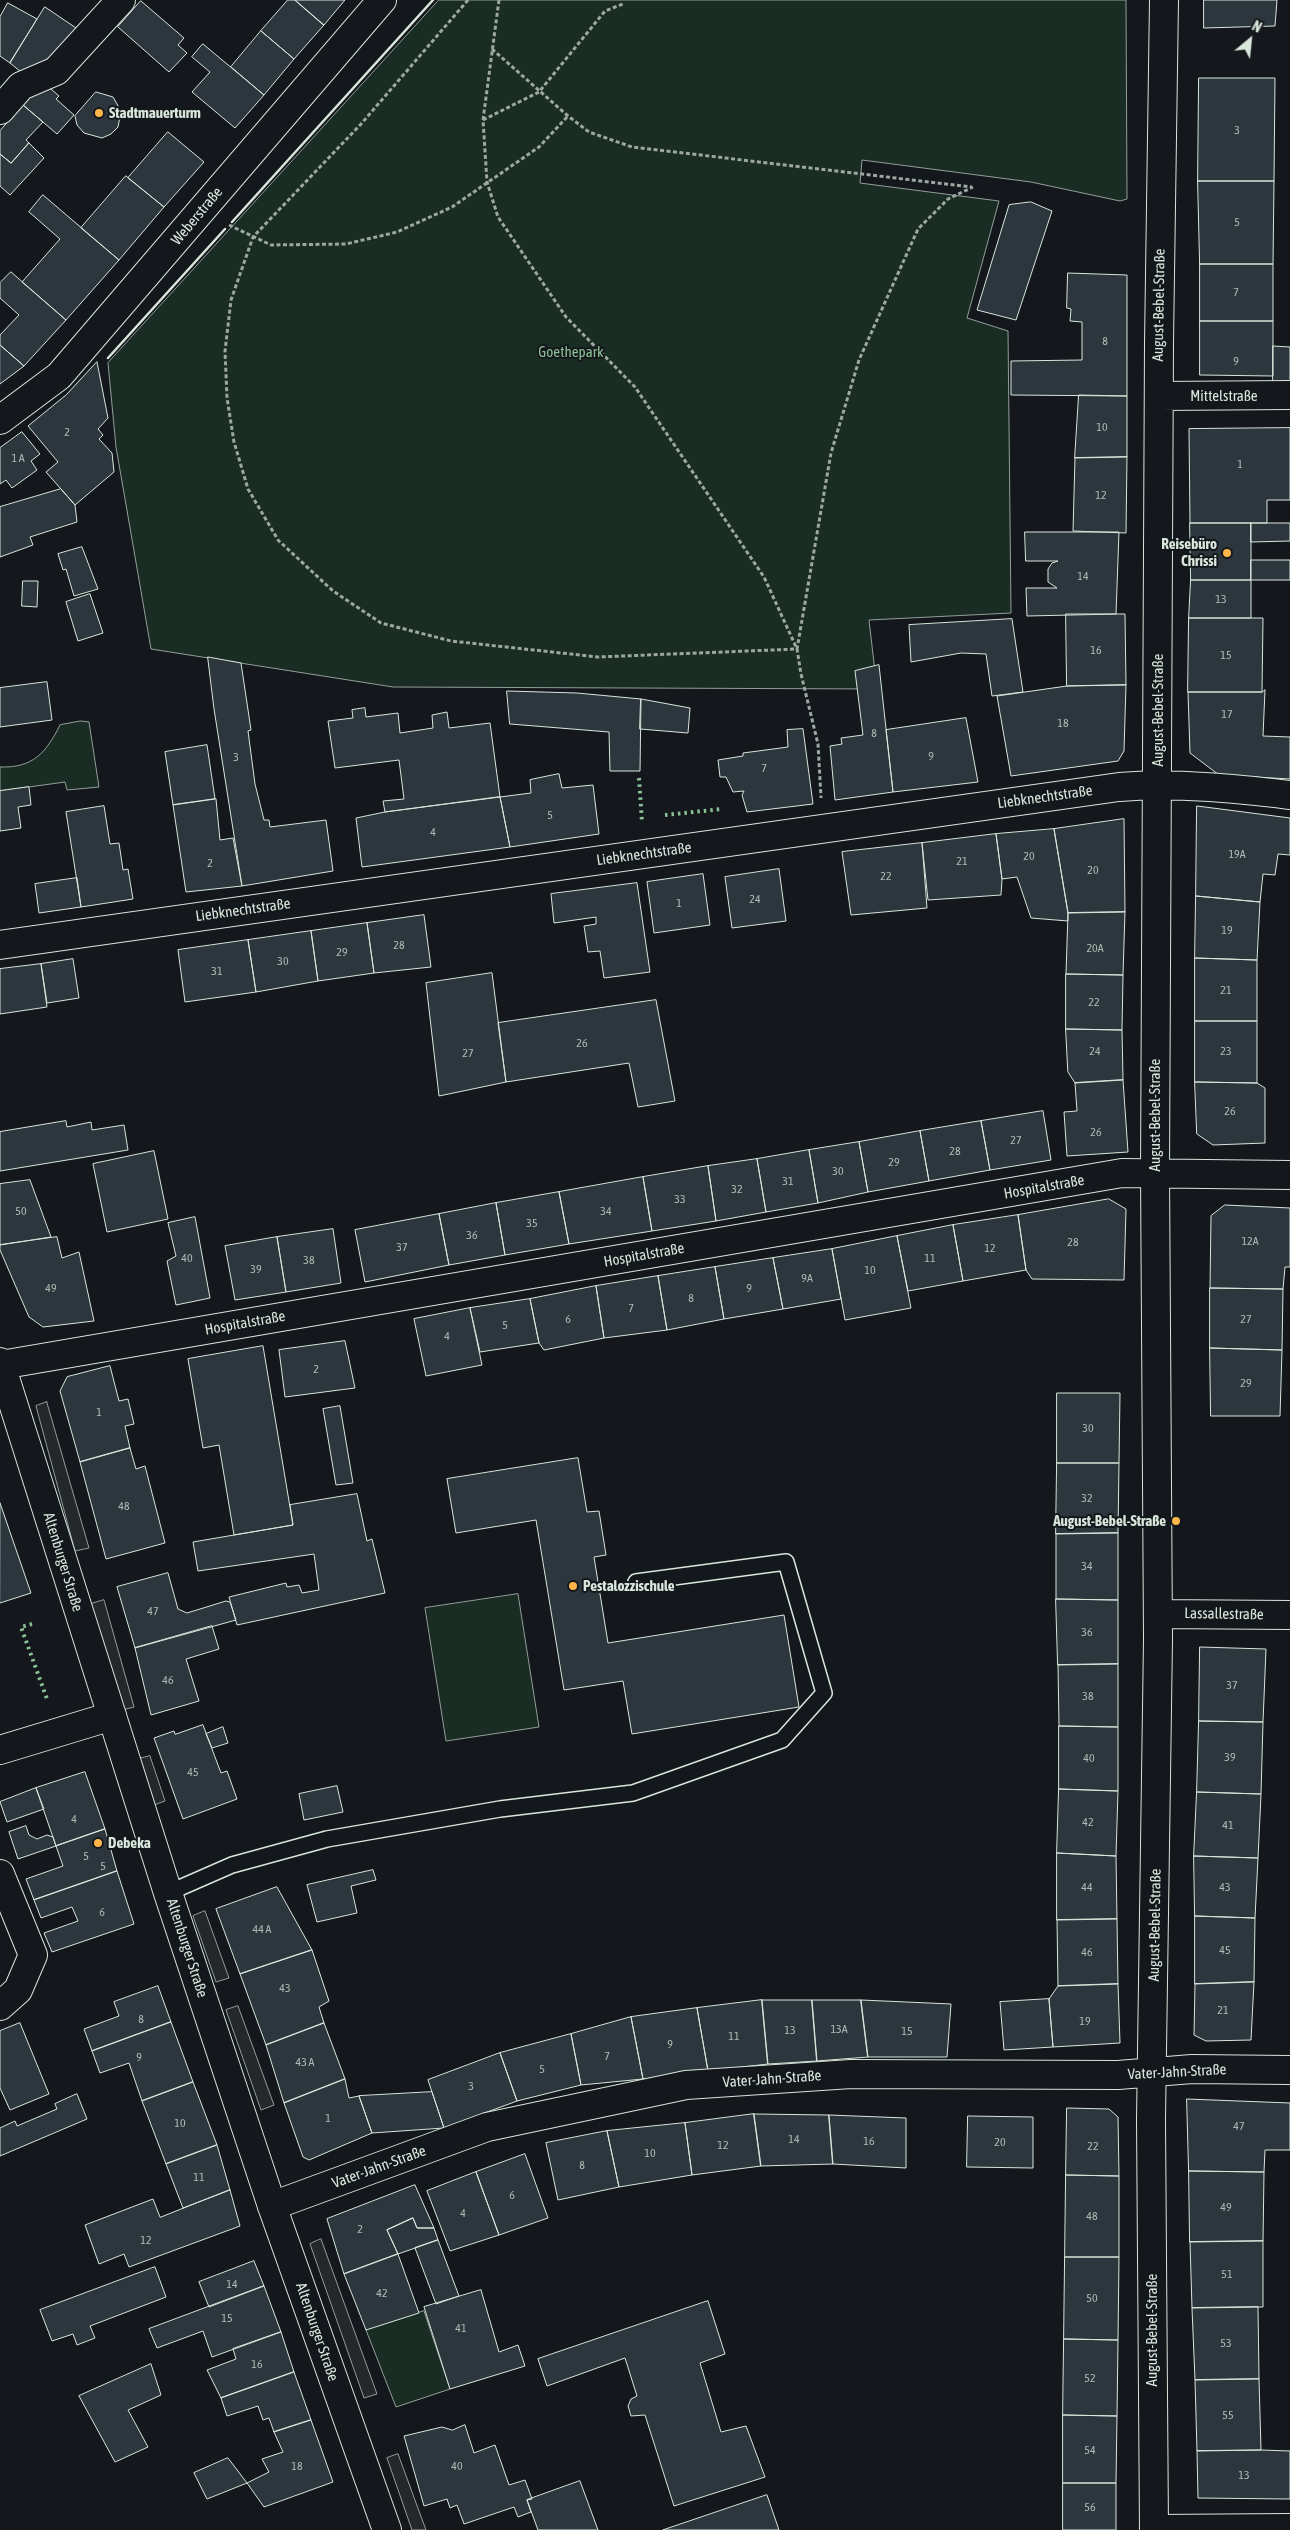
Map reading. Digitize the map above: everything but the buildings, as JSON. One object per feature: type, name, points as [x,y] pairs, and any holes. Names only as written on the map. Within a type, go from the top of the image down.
[{"type":"street","points":[[0,110],[22,86],[56,71],[121,0]]},
{"type":"street","name":"Weberstraße","points":[[0,420],[59,376],[382,0]]},
{"type":"street","name":"August-Bebel-Straße","points":[[1154,2529],[1152,2072],[1158,1614],[1155,1172],[1159,396],[1164,0]]},
{"type":"street","name":"Mittelstraße","points":[[1159,396],[1290,395]]},
{"type":"street","name":"Liebknechtstraße","points":[[0,944],[1119,787],[1157,784],[1204,786],[1290,794]]},
{"type":"street","name":"Hospitalstraße","points":[[1,1363],[1112,1175],[1155,1172],[1290,1175]]},
{"type":"street","name":"Altenburger Straße","points":[[1,1363],[168,1893],[272,2206],[387,2530]]},
{"type":"street","name":"Lassallestraße","points":[[1158,1614],[1290,1615]]},
{"type":"street","points":[[0,1750],[112,1716]]},
{"type":"street","points":[[0,1874],[33,1955],[18,1990],[0,2006]]},
{"type":"street","name":"Vater-Jahn-Straße","points":[[272,2206],[487,2127],[686,2085],[851,2074],[1118,2075],[1192,2068],[1290,2070]]},
{"type":"street","points":[[1154,2529],[1290,2528]]},
{"type":"lane","points":[[168,1893],[232,1865],[328,1839],[500,1809],[632,1794],[782,1740],[824,1693],[786,1562],[636,1582]]},
{"type":"path","points":[[468,0],[361,124],[253,237],[231,300],[225,351],[227,398],[234,442],[248,489],[278,540],[333,591],[381,623],[451,641],[598,657],[797,649]]},
{"type":"path","points":[[499,0],[483,120],[488,182],[498,217],[566,317],[635,387],[764,577],[797,649]]},
{"type":"path","points":[[483,120],[539,92],[605,11],[623,4]]},
{"type":"path","points":[[492,49],[539,92],[589,132],[640,149],[972,187],[948,199],[918,228],[859,360],[831,453],[797,649],[800,674],[818,744],[824,828]]},
{"type":"path","points":[[202,211],[271,245],[346,244],[397,232],[452,207],[539,148],[568,116]]},
{"type":"green space","name":"Goethepark","points":[[439,0],[1126,0],[1127,199],[1120,201],[1031,182],[862,160],[860,183],[999,201],[967,318],[1008,331],[1011,613],[869,620],[877,689],[393,687],[151,649],[116,447],[108,363]]},
{"type":"green space","points":[[81,721],[89,722],[99,787],[67,790],[65,782],[0,791],[0,767],[11,767],[30,762],[44,751],[60,725]]},
{"type":"green space","points":[[518,1594],[539,1727],[446,1741],[425,1608]]},
{"type":"green space","points":[[424,2311],[450,2389],[396,2407],[366,2330]]},
{"type":"shaded area","points":[[47,1402],[89,1548],[75,1551],[36,1406]]},
{"type":"shaded area","points":[[104,1600],[134,1707],[122,1710],[91,1604]]},
{"type":"shaded area","points":[[150,1756],[165,1801],[154,1805],[138,1759]]},
{"type":"shaded area","points":[[205,1911],[229,1978],[216,1982],[193,1916]]},
{"type":"shaded area","points":[[238,2006],[274,2105],[261,2110],[226,2010]]},
{"type":"shaded area","points":[[321,2239],[377,2394],[364,2398],[310,2244]]},
{"type":"shaded area","points":[[398,2454],[426,2530],[412,2530],[387,2458]]},
{"type":"hedge","points":[[639,778],[642,822]]},
{"type":"hedge","points":[[665,815],[722,809]]},
{"type":"hedge","points":[[32,1624],[21,1627],[47,1699]]},
{"type":"wall","points":[[232,222],[433,0]]},
{"type":"wall","points":[[108,358],[225,229]]},
{"type":"place","name":"Stadtmauerturm","points":[[99,113]]},
{"type":"place","name":"Reisebüro Chrissi","points":[[1227,553]]},
{"type":"place","name":"August-Bebel-Straße","points":[[1176,1521]]},
{"type":"place","name":"Pestalozzischule","points":[[573,1586]]},
{"type":"place","name":"Debeka","points":[[98,1843]]}]
